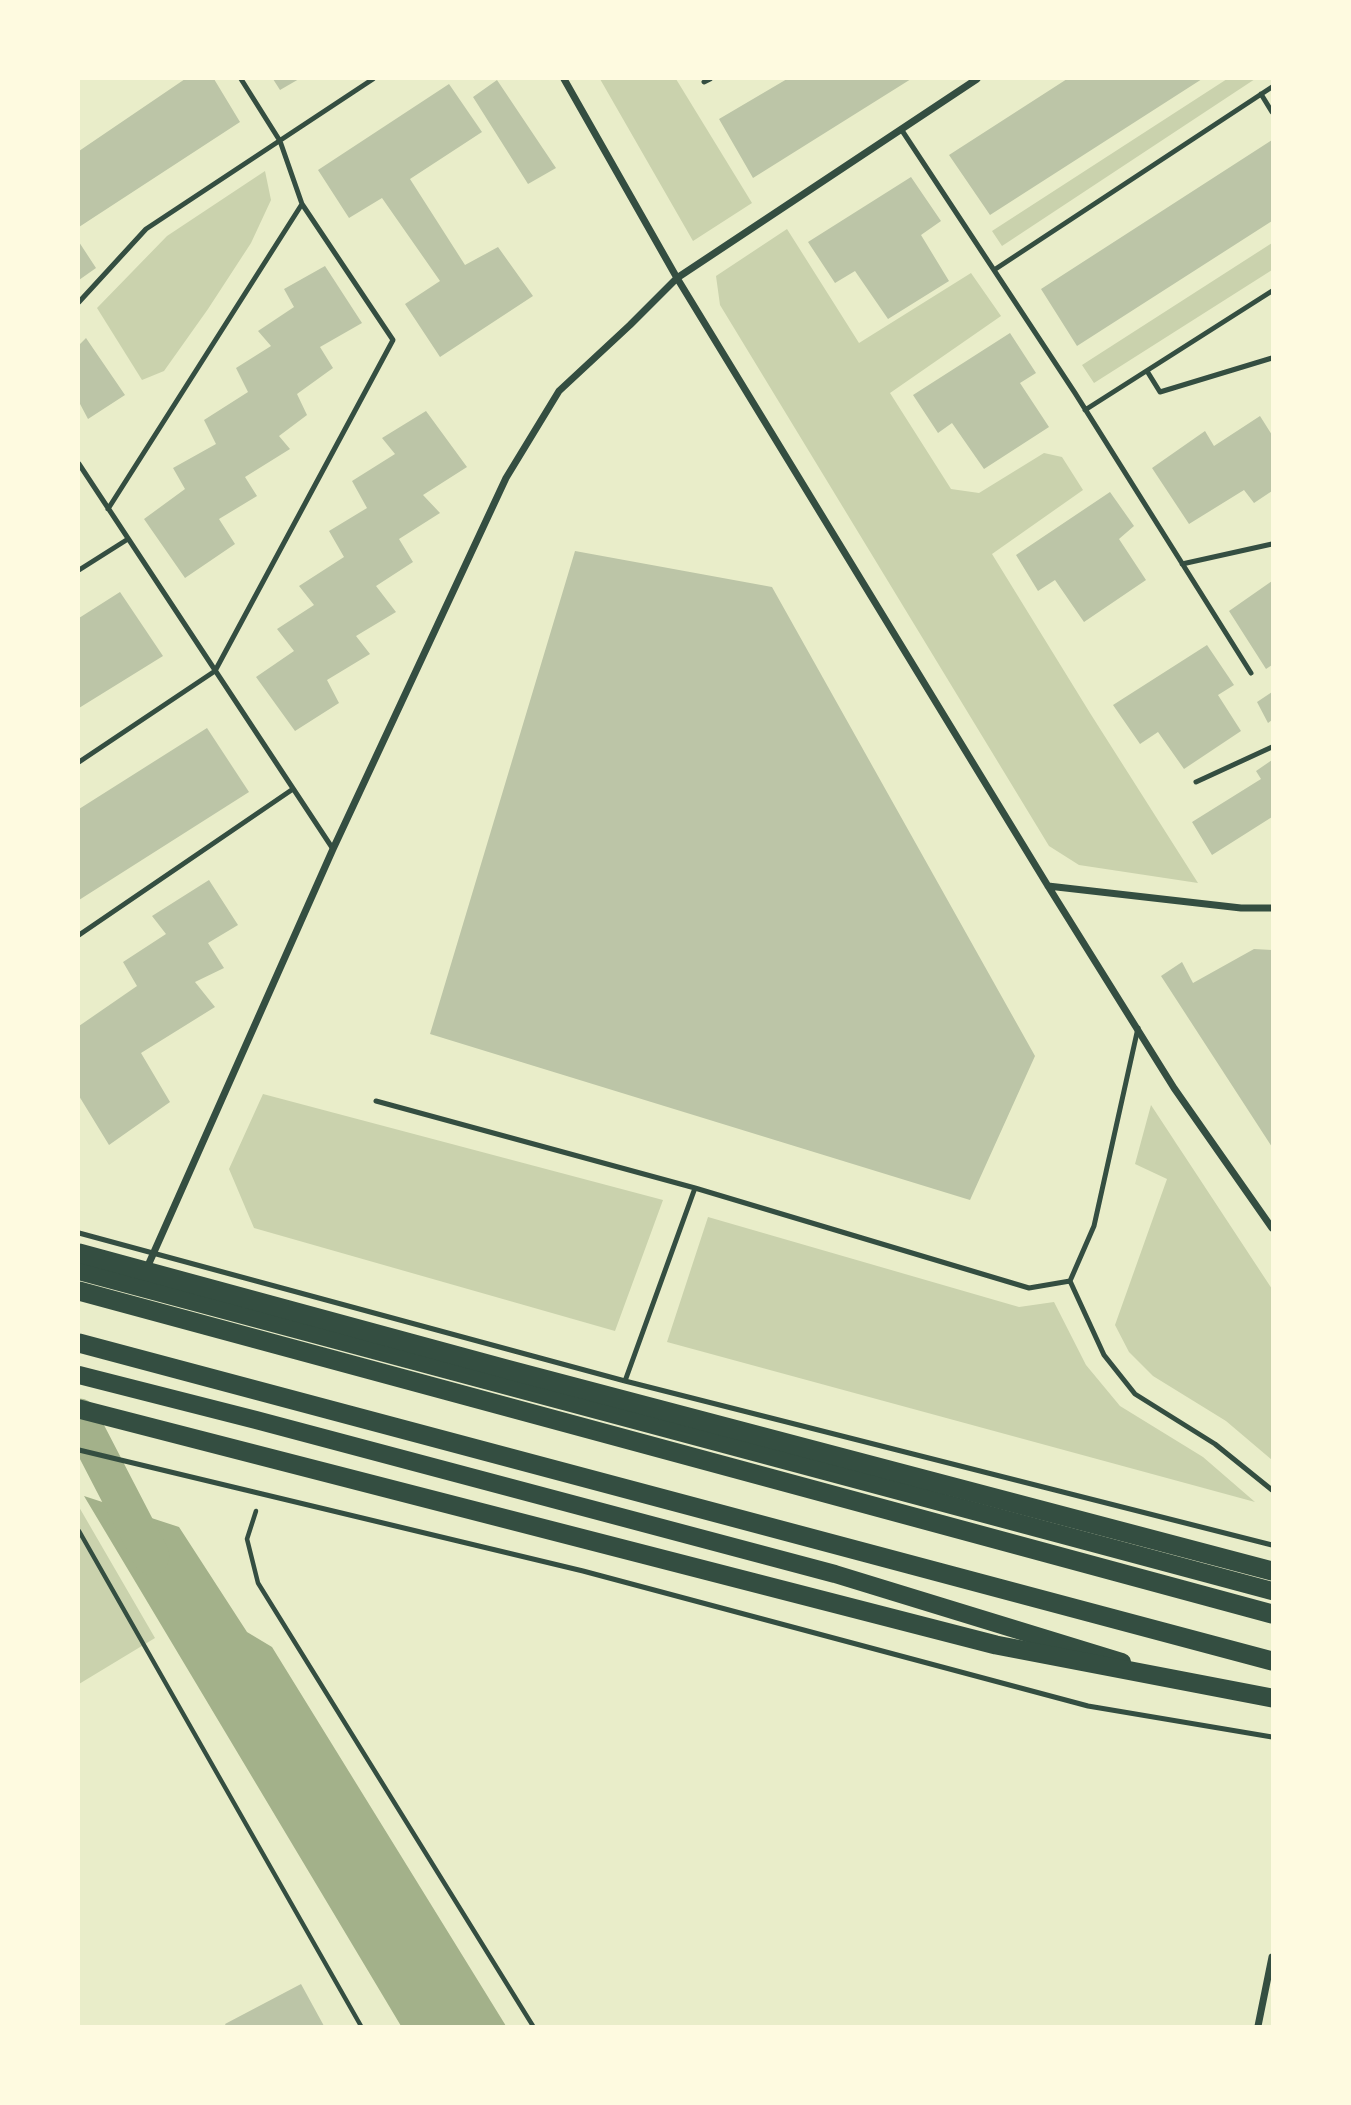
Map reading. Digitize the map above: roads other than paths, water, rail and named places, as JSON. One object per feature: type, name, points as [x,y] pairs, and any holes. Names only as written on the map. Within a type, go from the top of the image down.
[{"type":"highway","points":[[79,1253],[492,1365],[1272,1570]]},
{"type":"highway","points":[[79,1291],[1272,1614]]},
{"type":"highway","points":[[79,1343],[1272,1661]]},
{"type":"highway","points":[[79,1409],[996,1645],[1272,1698]]},
{"type":"main road","points":[[79,1271],[1272,1591]]},
{"type":"main road","points":[[80,1375],[835,1574],[1272,1708]]},
{"type":"street","points":[[564,79],[677,278],[1048,886],[1174,1087],[1272,1228]]},
{"type":"street","points":[[138,1287],[333,849],[506,478],[559,391],[630,326],[677,278],[977,79]]},
{"type":"street","points":[[1048,886],[1241,908],[1272,908]]},
{"type":"street","points":[[1258,2026],[1272,1957]]},
{"type":"lane","points":[[79,762],[215,671],[393,340],[302,204],[280,141],[241,79]]},
{"type":"lane","points":[[79,302],[146,229],[373,79]]},
{"type":"lane","points":[[994,270],[1272,86]]},
{"type":"lane","points":[[1261,94],[1272,111]]},
{"type":"lane","points":[[901,129],[1085,410],[1251,673]]},
{"type":"lane","points":[[108,509],[302,204]]},
{"type":"lane","points":[[1085,410],[1272,291]]},
{"type":"lane","points":[[1147,371],[1160,391],[1272,358]]},
{"type":"lane","points":[[79,464],[333,849]]},
{"type":"lane","points":[[79,570],[128,539]]},
{"type":"lane","points":[[1182,564],[1272,544]]},
{"type":"lane","points":[[1196,782],[1272,747]]},
{"type":"lane","points":[[79,935],[293,789]]},
{"type":"lane","points":[[1138,1028],[1094,1226],[1070,1281],[1104,1355],[1135,1394],[1216,1444],[1272,1490]]},
{"type":"lane","points":[[376,1101],[695,1188],[1029,1288],[1070,1281]]},
{"type":"lane","points":[[625,1381],[695,1188]]},
{"type":"lane","points":[[79,1233],[625,1381],[1272,1545]]},
{"type":"lane","points":[[79,1450],[583,1571],[1088,1706],[1272,1737]]},
{"type":"waterway","points":[[79,1417],[151,1556]]}]
